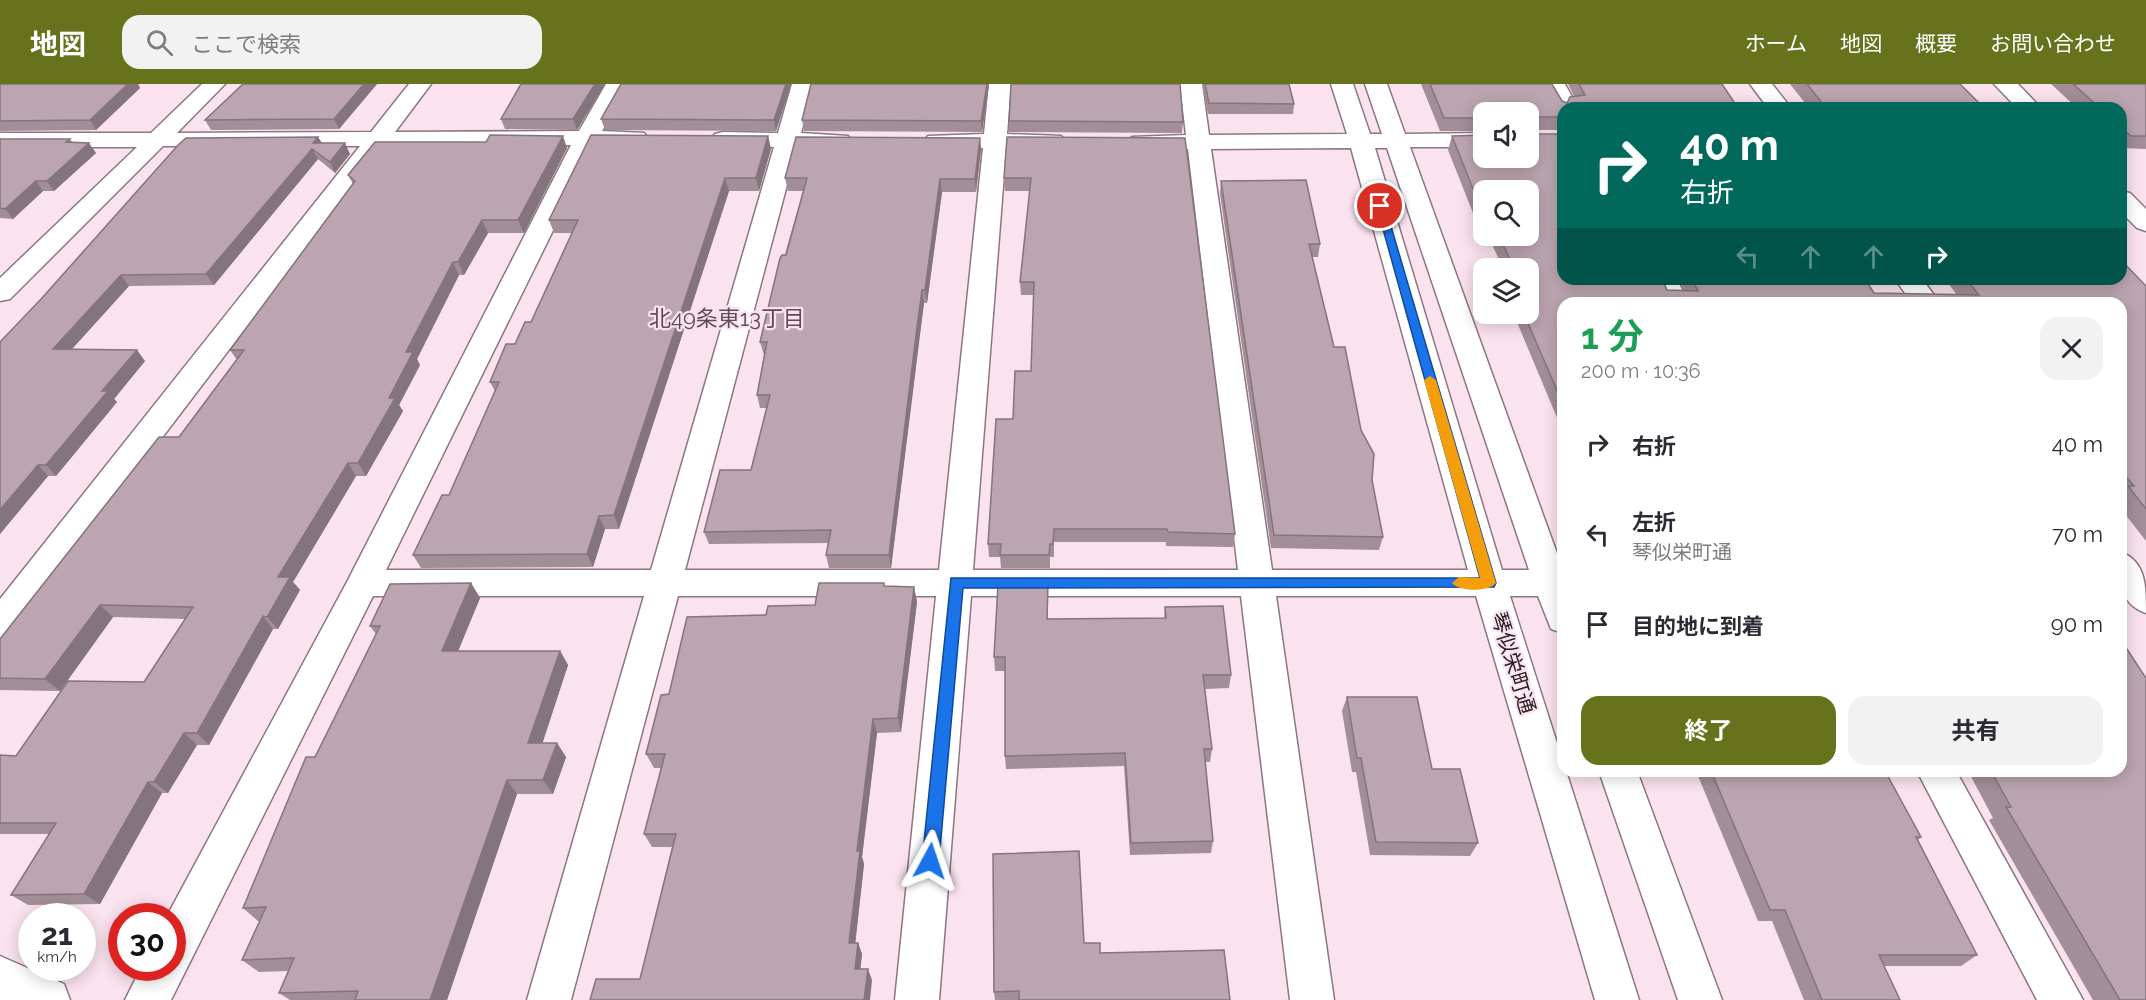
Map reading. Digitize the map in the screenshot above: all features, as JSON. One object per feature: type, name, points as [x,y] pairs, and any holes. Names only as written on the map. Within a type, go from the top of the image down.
[{"type":"street","points":[[0,293],[214,84]]},
{"type":"street","points":[[0,625],[420,84]]},
{"type":"street","points":[[186,924],[363,583],[587,137],[617,84]]},
{"type":"street","points":[[549,1000],[803,84]]},
{"type":"street","points":[[917,1000],[1000,84]]},
{"type":"street","points":[[1191,84],[1312,1000]]},
{"type":"street","name":"琴似栄町通","points":[[1342,84],[1361,141],[1489,583],[1617,1000]]},
{"type":"street","points":[[363,583],[1557,583],[1376,84]]},
{"type":"street","points":[[1554,84],[1564,102]]},
{"type":"street","points":[[1761,84],[1775,102]]},
{"type":"street","points":[[2005,84],[2024,102]]},
{"type":"street","points":[[0,140],[658,138]]},
{"type":"street","points":[[705,139],[868,141]]},
{"type":"street","points":[[1120,142],[1473,140]]},
{"type":"street","points":[[914,141],[1074,141]]},
{"type":"street","points":[[2127,204],[2146,223]]},
{"type":"street","points":[[1620,777],[1700,1000]]},
{"type":"street","points":[[1939,777],[2061,1000]]},
{"type":"street","points":[[0,978],[48,1000]]},
{"type":"street","points":[[147,1000],[157,981]]},
{"type":"building","points":[[0,84],[128,84],[90,120],[0,121]]},
{"type":"building","points":[[243,84],[364,84],[334,119],[205,120]]},
{"type":"building","points":[[521,84],[595,84],[573,119],[501,119]]},
{"type":"building","points":[[621,84],[786,84],[774,120],[601,119]]},
{"type":"building","points":[[811,84],[987,84],[981,121],[802,120]]},
{"type":"building","points":[[1011,84],[1180,84],[1183,122],[1009,121]]},
{"type":"building","points":[[1205,84],[1289,84],[1294,104],[1209,103]]},
{"type":"building","points":[[1430,84],[1552,84],[1564,102],[1557,102],[1557,117],[1539,117],[1539,102],[1473,102],[1473,118],[1444,118]]},
{"type":"building","points":[[1579,84],[1722,84],[1734,102],[1568,102],[1570,97],[1585,95]]},
{"type":"building","points":[[1807,84],[1960,84],[1978,102],[1821,102]]},
{"type":"building","points":[[2073,84],[2146,84],[2146,136],[2131,136],[2127,132],[2127,102],[2093,102]]},
{"type":"building","points":[[1539,134],[1557,134],[1557,285],[1665,285],[1667,290],[1698,291],[1695,285],[1869,285],[1874,293],[1979,295],[1971,285],[2127,285],[2127,266],[2146,286],[2146,509],[2128,486],[2134,486],[2127,478],[2127,297],[1557,297],[1557,390],[1528,324],[1539,324],[1539,258],[1509,258],[1504,246],[1539,246],[1539,180],[1473,180],[1473,189],[1452,136],[1473,135],[1473,168],[1539,168]]},
{"type":"building","points":[[490,135],[563,136],[518,220],[482,220],[458,262],[453,262],[406,352],[413,352],[389,398],[395,398],[358,463],[348,463],[278,577],[290,577],[267,617],[263,616],[197,733],[184,733],[154,782],[148,782],[84,894],[11,895],[56,823],[0,823],[0,755],[16,756],[68,681],[144,682],[193,607],[100,605],[45,679],[0,678],[0,639],[159,437],[179,437],[244,350],[230,350],[355,181],[348,175],[375,142],[486,142]]},
{"type":"building","points":[[591,135],[768,136],[756,178],[725,178],[614,515],[599,516],[587,554],[413,555],[442,495],[449,495],[499,382],[490,382],[506,344],[515,344],[525,322],[531,322],[578,220],[549,220]]},
{"type":"building","points":[[318,137],[313,143],[345,143],[330,162],[312,149],[206,274],[121,275],[53,349],[137,350],[102,391],[108,391],[46,465],[38,465],[0,510],[0,342],[186,138]]},
{"type":"building","points":[[796,137],[980,138],[975,179],[940,179],[925,290],[922,290],[889,555],[826,555],[831,530],[704,532],[720,470],[751,470],[770,395],[757,395],[767,342],[760,342],[780,258],[786,255],[807,178],[785,178]]},
{"type":"building","points":[[1007,137],[1185,138],[1235,534],[1168,532],[1167,529],[1054,529],[1053,544],[1050,544],[1049,555],[1000,555],[1001,544],[988,544],[996,419],[1013,419],[1015,371],[1031,371],[1034,282],[1020,282],[1031,178],[1004,178]]},
{"type":"building","points":[[0,139],[70,139],[66,142],[89,143],[47,181],[36,181],[5,209],[0,208]]},
{"type":"building","points":[[1306,180],[1320,244],[1309,244],[1334,347],[1345,347],[1361,430],[1374,454],[1372,480],[1383,537],[1274,535],[1221,181]]},
{"type":"building","points":[[471,583],[442,651],[560,651],[528,743],[557,743],[543,780],[507,780],[430,1000],[355,1000],[358,991],[279,993],[294,958],[242,960],[266,907],[243,908],[306,757],[315,757],[380,626],[370,626],[390,584]]},
{"type":"building","points":[[819,583],[884,583],[884,586],[914,587],[898,718],[873,719],[857,851],[860,851],[849,943],[858,943],[855,969],[868,969],[864,1000],[590,1000],[596,979],[640,979],[676,834],[644,834],[665,754],[646,754],[661,695],[669,694],[687,617],[766,615],[768,606],[815,605]]},
{"type":"building","points":[[998,584],[1048,584],[1047,619],[1166,618],[1165,607],[1223,606],[1231,675],[1203,675],[1212,749],[1204,749],[1213,841],[1131,843],[1125,753],[1005,756],[1005,657],[994,657]]},
{"type":"building","points":[[2127,649],[2146,678],[2146,1000],[2120,1000],[2006,807],[2011,807],[1994,777],[2127,777]]},
{"type":"building","points":[[1347,697],[1417,697],[1432,769],[1460,769],[1478,843],[1376,842],[1361,758],[1357,758]]},
{"type":"building","points":[[1714,777],[1888,777],[1921,837],[1916,837],[1977,955],[1879,955],[1900,1000],[1822,1000],[1785,910],[1770,910]]},
{"type":"building","points":[[1079,851],[1084,943],[1100,943],[1100,953],[1224,950],[1230,1000],[1019,1000],[1019,991],[994,992],[993,854]]},
{"type":"slow traffic","points":[[1430,380],[1489,583],[1459,583]]},
{"type":"district","name":"北49条東13丁目","points":[[727,318]]},
{"type":"route","points":[[930,861],[956,582],[1489,583],[1380,206]]}]
